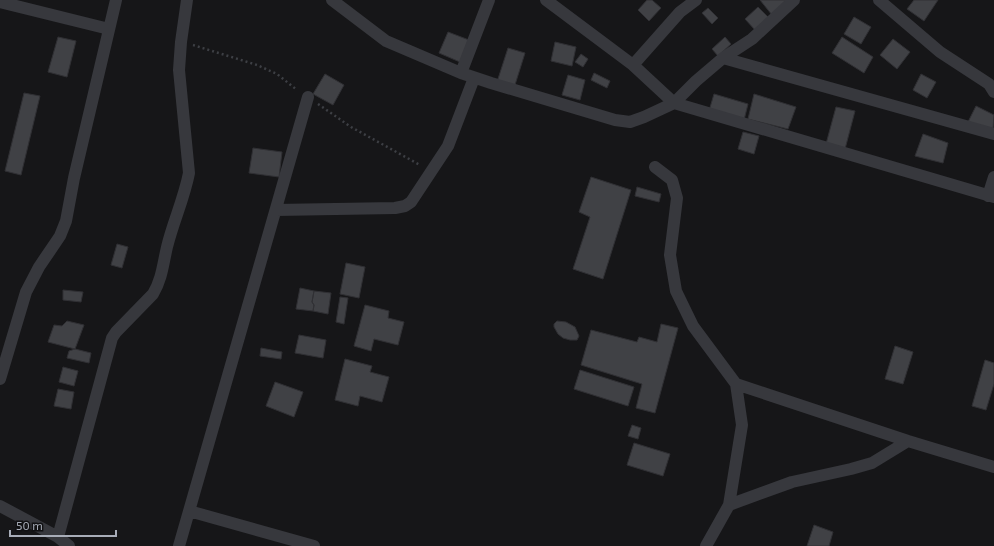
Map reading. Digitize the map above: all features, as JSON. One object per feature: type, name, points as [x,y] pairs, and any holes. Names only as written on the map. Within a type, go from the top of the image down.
[{"type":"street","points":[[0,379],[26,292],[39,267],[60,236],[66,221],[74,178],[116,0]]},
{"type":"street","points":[[58,537],[111,343],[116,332],[153,294],[157,287],[164,263],[166,248],[186,188],[189,173],[178,70],[188,0]]},
{"type":"street","points":[[332,0],[386,41],[461,73],[615,120],[630,122],[674,103],[696,81],[723,58],[752,39],[794,0]]},
{"type":"street","points":[[546,0],[633,65],[674,103],[991,196],[994,177]]},
{"type":"street","points":[[633,65],[680,12],[696,0]]},
{"type":"street","points":[[879,0],[940,52],[992,84]]},
{"type":"street","points":[[0,2],[109,29]]},
{"type":"street","points":[[461,73],[485,2]]},
{"type":"street","points":[[723,58],[994,134]]},
{"type":"street","points":[[276,210],[395,208],[404,206],[411,202],[448,146],[474,78]]},
{"type":"street","points":[[179,546],[308,98]]},
{"type":"street","points":[[655,167],[672,180],[677,198],[670,255],[676,291],[693,326],[736,384],[742,425],[729,505],[706,546]]},
{"type":"street","points":[[736,384],[908,441],[994,467]]},
{"type":"street","points":[[729,505],[792,482],[872,463],[908,441]]},
{"type":"street","points":[[0,506],[58,537],[70,546]]},
{"type":"street","points":[[189,511],[314,546]]},
{"type":"path","points":[[181,42],[257,65],[276,74],[350,127],[432,171]]},
{"type":"building","points":[[647,0],[652,0],[661,8],[649,21],[638,10]]},
{"type":"building","points":[[760,0],[787,0],[772,15]]},
{"type":"building","points":[[914,0],[938,0],[924,21],[907,9]]},
{"type":"building","points":[[758,7],[768,17],[755,30],[745,19]]},
{"type":"building","points":[[708,8],[718,18],[712,24],[702,13]]},
{"type":"building","points":[[854,17],[871,27],[861,44],[844,34]]},
{"type":"building","points":[[448,32],[469,40],[460,62],[439,53]]},
{"type":"building","points":[[58,37],[76,41],[67,77],[48,72]]},
{"type":"building","points":[[725,37],[731,44],[718,56],[712,49]]},
{"type":"building","points":[[842,37],[873,57],[864,73],[832,53]]},
{"type":"building","points":[[893,39],[910,52],[897,69],[880,55]]},
{"type":"building","points":[[555,42],[576,47],[572,66],[551,61]]},
{"type":"building","points":[[508,48],[525,53],[514,88],[497,82]]},
{"type":"building","points":[[581,54],[588,59],[583,67],[575,62]]},
{"type":"building","points":[[594,73],[610,81],[607,88],[591,80]]},
{"type":"building","points":[[325,74],[344,85],[333,105],[313,94]]},
{"type":"building","points":[[921,74],[936,82],[927,98],[913,90]]},
{"type":"building","points":[[568,75],[585,80],[580,100],[562,95]]},
{"type":"building","points":[[24,93],[40,96],[21,175],[5,171]]},
{"type":"building","points":[[714,94],[748,104],[744,120],[709,111]]},
{"type":"building","points":[[754,94],[796,107],[788,129],[748,119]]},
{"type":"building","points":[[976,106],[994,115],[993,129],[968,122]]},
{"type":"building","points":[[836,107],[855,111],[845,149],[826,144]]},
{"type":"building","points":[[743,132],[759,136],[754,154],[738,149]]},
{"type":"building","points":[[923,134],[948,143],[943,163],[915,156]]},
{"type":"building","points":[[253,148],[282,152],[279,177],[249,173]]},
{"type":"building","points":[[591,177],[631,190],[603,279],[573,269],[590,217],[579,212]]},
{"type":"building","points":[[637,187],[661,194],[659,202],[635,196]]},
{"type":"building","points":[[117,244],[128,247],[122,268],[111,265]]},
{"type":"building","points":[[346,263],[365,267],[359,298],[340,294]]},
{"type":"building","points":[[300,288],[314,291],[312,302],[314,305],[313,311],[296,309]]},
{"type":"building","points":[[63,290],[83,292],[81,302],[63,300]]},
{"type":"building","points":[[314,291],[331,293],[328,314],[313,311],[314,305],[312,302]]},
{"type":"building","points":[[340,297],[348,298],[344,324],[336,322]]},
{"type":"building","points":[[365,305],[389,311],[388,318],[404,322],[398,345],[374,339],[371,351],[354,346]]},
{"type":"building","points":[[67,321],[84,325],[75,349],[48,342],[54,325],[62,326]]},
{"type":"building","points":[[557,321],[566,322],[575,327],[579,336],[577,340],[563,338],[558,334],[554,327],[554,324]]},
{"type":"building","points":[[661,324],[678,328],[655,413],[636,408],[642,384],[581,365],[591,330],[637,342],[639,337],[657,342]]},
{"type":"building","points":[[299,335],[326,340],[323,358],[295,353]]},
{"type":"building","points":[[895,346],[913,352],[903,384],[885,379]]},
{"type":"building","points":[[261,348],[282,352],[281,359],[260,356]]},
{"type":"building","points":[[75,349],[91,353],[89,363],[67,358],[69,351]]},
{"type":"building","points":[[345,359],[372,366],[370,372],[389,377],[382,402],[360,396],[358,406],[335,400]]},
{"type":"building","points":[[985,360],[994,363],[994,384],[986,410],[972,406]]},
{"type":"building","points":[[63,367],[78,371],[74,386],[59,382]]},
{"type":"building","points":[[580,370],[634,387],[628,406],[574,389]]},
{"type":"building","points":[[275,382],[303,392],[294,417],[266,406]]},
{"type":"building","points":[[58,389],[74,392],[71,409],[54,406]]},
{"type":"building","points":[[632,425],[641,428],[638,439],[628,436]]},
{"type":"building","points":[[634,443],[670,454],[663,476],[627,465]]},
{"type":"building","points":[[814,525],[833,532],[829,546],[807,546]]}]
